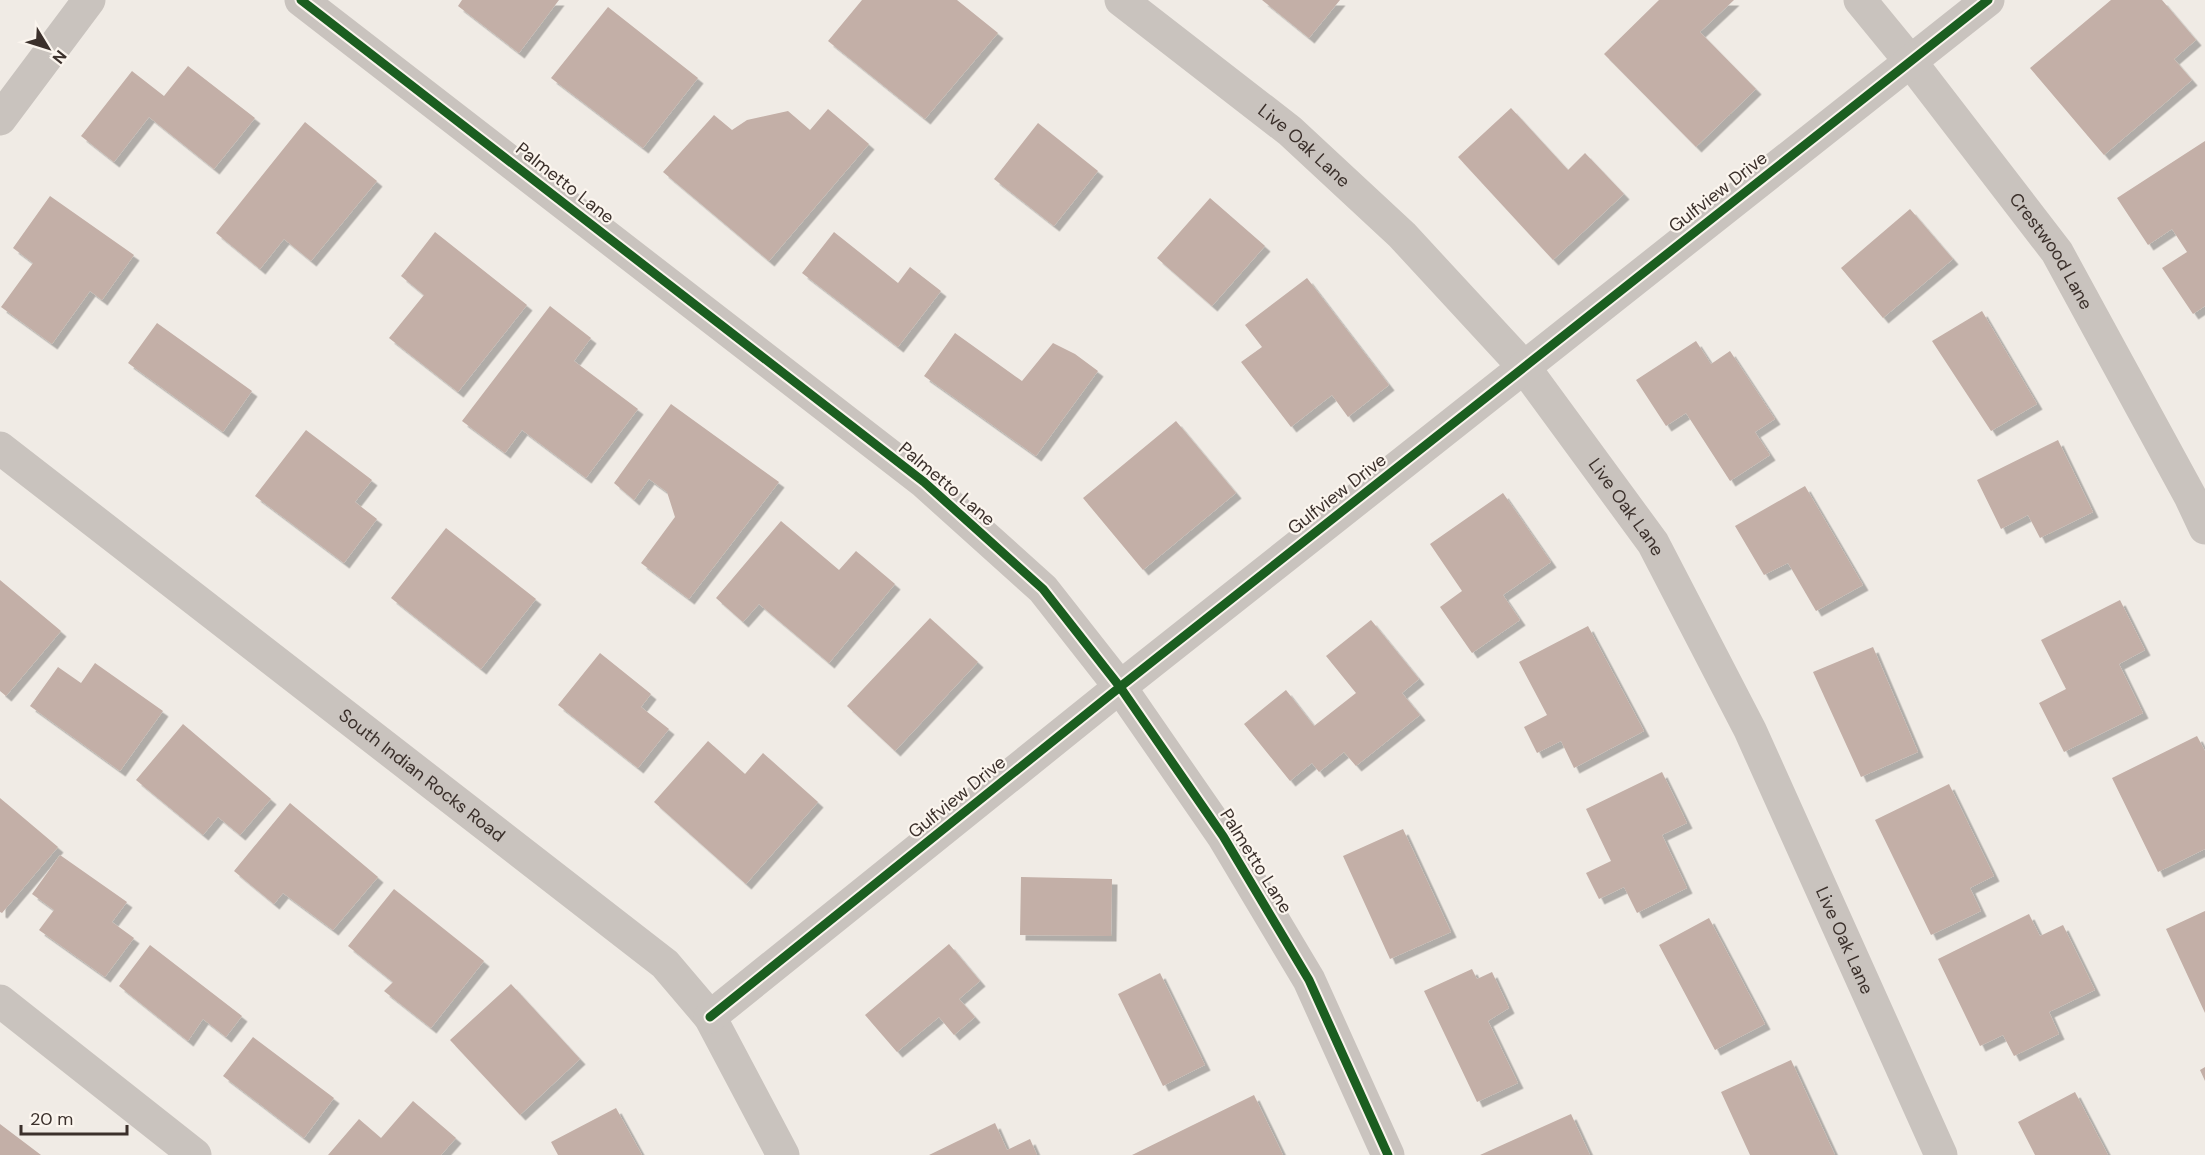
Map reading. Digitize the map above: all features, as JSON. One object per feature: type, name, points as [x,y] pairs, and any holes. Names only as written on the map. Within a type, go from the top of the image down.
[{"type":"street","points":[[0,119],[89,0]]},
{"type":"street","name":"Palmetto Lane","points":[[301,0],[924,483],[1043,589],[1120,687],[1223,836],[1309,980],[1388,1155]]},
{"type":"street","name":"Live Oak Lane","points":[[1120,0],[1290,131],[1402,235],[1524,367],[1653,543],[1750,730],[1941,1155]]},
{"type":"street","name":"Crestwood Lane","points":[[1860,0],[1910,61],[2057,252],[2190,496],[2205,528]]},
{"type":"street","name":"Gulfview Drive","points":[[710,1017],[1120,687],[1988,0]]},
{"type":"street","name":"South Indian Rocks Road","points":[[0,448],[665,964],[710,1017],[783,1155]]},
{"type":"street","points":[[0,1001],[195,1155]]},
{"type":"building","points":[[462,0],[559,0],[519,53],[458,6]]},
{"type":"building","points":[[862,0],[957,0],[998,33],[925,119],[828,41]]},
{"type":"building","points":[[1262,0],[1340,0],[1309,38]]},
{"type":"building","points":[[1659,0],[1734,0],[1700,32],[1756,89],[1696,147],[1604,54]]},
{"type":"building","points":[[2111,0],[2162,0],[2196,40],[2174,59],[2192,80],[2104,155],[2030,68]]},
{"type":"building","points":[[608,7],[698,78],[643,148],[551,78]]},
{"type":"building","points":[[188,66],[255,118],[214,169],[149,117],[114,162],[81,136],[132,71],[164,96]]},
{"type":"building","points":[[1511,108],[1568,170],[1585,153],[1624,194],[1553,260],[1458,157]]},
{"type":"building","points":[[828,109],[869,144],[769,261],[663,172],[714,115],[732,130],[747,120],[788,111],[810,130]]},
{"type":"building","points":[[305,122],[377,181],[311,261],[284,239],[260,269],[216,233]]},
{"type":"building","points":[[1038,123],[1098,171],[1054,226],[994,179]]},
{"type":"building","points":[[2205,141],[2205,306],[2193,314],[2162,268],[2187,252],[2172,229],[2148,245],[2117,198]]},
{"type":"building","points":[[50,196],[134,255],[102,300],[90,291],[52,344],[1,307],[33,263],[13,248]]},
{"type":"building","points":[[1210,198],[1265,246],[1212,306],[1157,258]]},
{"type":"building","points":[[1910,209],[1953,259],[1883,318],[1841,268]]},
{"type":"building","points":[[435,232],[527,305],[458,392],[389,338],[424,295],[401,276]]},
{"type":"building","points":[[834,232],[898,283],[910,267],[941,291],[898,347],[802,273]]},
{"type":"building","points":[[1307,278],[1389,385],[1348,417],[1332,395],[1291,427],[1241,362],[1262,347],[1245,325]]},
{"type":"building","points":[[550,306],[591,338],[574,361],[638,409],[586,478],[522,430],[505,453],[462,421]]},
{"type":"building","points":[[1982,311],[2037,404],[1991,431],[1932,341]]},
{"type":"building","points":[[157,323],[252,391],[223,432],[128,363]]},
{"type":"building","points":[[955,333],[1022,381],[1053,343],[1075,354],[1098,371],[1036,456],[924,376]]},
{"type":"building","points":[[1696,341],[1711,364],[1730,351],[1775,419],[1755,432],[1770,455],[1730,481],[1686,413],[1666,426],[1636,380]]},
{"type":"building","points":[[671,404],[779,482],[689,599],[641,563],[675,517],[667,492],[649,479],[634,500],[614,483]]},
{"type":"building","points":[[1176,421],[1236,493],[1143,570],[1083,498]]},
{"type":"building","points":[[306,430],[372,480],[355,502],[377,519],[344,563],[255,496]]},
{"type":"building","points":[[2058,440],[2093,512],[2040,538],[2028,515],[2001,529],[1977,480]]},
{"type":"building","points":[[1805,486],[1863,585],[1816,611],[1788,563],[1764,575],[1735,526]]},
{"type":"building","points":[[1503,493],[1551,562],[1503,595],[1520,620],[1472,653],[1440,607],[1462,591],[1430,544]]},
{"type":"building","points":[[781,521],[839,570],[856,551],[895,584],[829,663],[759,604],[743,622],[716,598]]},
{"type":"building","points":[[446,528],[536,599],[481,669],[391,598]]},
{"type":"building","points":[[0,580],[61,631],[6,696],[0,691]]},
{"type":"building","points":[[2120,600],[2145,650],[2119,664],[2143,713],[2064,752],[2039,703],[2066,689],[2041,640]]},
{"type":"building","points":[[930,618],[978,662],[895,751],[847,706]]},
{"type":"building","points":[[1371,620],[1419,679],[1402,693],[1420,715],[1356,766],[1344,752],[1319,772],[1312,763],[1290,781],[1244,724],[1286,690],[1314,726],[1356,693],[1326,656]]},
{"type":"building","points":[[1588,626],[1644,731],[1574,768],[1561,741],[1537,753],[1524,727],[1547,715],[1519,662]]},
{"type":"building","points":[[1873,647],[1918,752],[1861,777],[1813,672]]},
{"type":"building","points":[[600,653],[651,694],[641,707],[669,729],[638,768],[558,705]]},
{"type":"building","points":[[95,663],[163,711],[120,771],[30,706],[58,667],[81,683]]},
{"type":"building","points":[[183,724],[271,799],[240,835],[218,817],[203,835],[136,780]]},
{"type":"building","points":[[2197,736],[2205,751],[2205,849],[2158,872],[2112,778]]},
{"type":"building","points":[[708,741],[745,774],[763,753],[818,802],[746,884],[654,802]]},
{"type":"building","points":[[1662,772],[1687,823],[1662,835],[1687,888],[1637,913],[1624,887],[1599,899],[1586,873],[1611,861],[1586,809]]},
{"type":"building","points":[[1949,784],[1994,876],[1970,888],[1981,911],[1931,935],[1875,820]]},
{"type":"building","points":[[0,798],[58,847],[2,913],[0,912]]},
{"type":"building","points":[[290,803],[378,877],[333,930],[283,893],[274,904],[234,871]]},
{"type":"building","points":[[1403,829],[1451,932],[1390,959],[1343,856]]},
{"type":"building","points":[[60,855],[127,902],[112,922],[134,938],[105,977],[39,930],[54,910],[32,894]]},
{"type":"building","points":[[1021,877],[1112,879],[1111,936],[1020,935]]},
{"type":"building","points":[[394,889],[484,961],[431,1028],[384,991],[393,982],[348,946]]},
{"type":"building","points":[[2205,911],[2205,1013],[2166,929]]},
{"type":"building","points":[[2029,914],[2040,936],[2063,925],[2095,990],[2049,1012],[2059,1034],[2014,1056],[2003,1035],[1980,1046],[1938,959]]},
{"type":"building","points":[[1709,918],[1765,1024],[1715,1050],[1659,945]]},
{"type":"building","points":[[949,944],[980,981],[959,999],[975,1017],[954,1035],[939,1017],[897,1052],[865,1015]]},
{"type":"building","points":[[150,945],[242,1016],[226,1037],[203,1019],[188,1041],[119,986]]},
{"type":"building","points":[[1472,969],[1477,979],[1492,972],[1509,1008],[1488,1021],[1518,1083],[1477,1102],[1424,991]]},
{"type":"building","points":[[1160,973],[1205,1065],[1163,1086],[1118,994]]},
{"type":"building","points":[[511,984],[580,1059],[520,1115],[450,1040]]},
{"type":"building","points":[[253,1037],[334,1098],[304,1138],[223,1076]]},
{"type":"building","points":[[1791,1060],[1835,1155],[1750,1155],[1721,1092]]},
{"type":"building","points":[[2205,1067],[2205,1081],[2200,1070]]},
{"type":"building","points":[[2075,1092],[2108,1155],[2035,1155],[2018,1122]]},
{"type":"building","points":[[1254,1095],[1283,1155],[1132,1155]]},
{"type":"building","points":[[413,1101],[456,1138],[441,1155],[328,1155],[359,1119],[381,1138]]},
{"type":"building","points":[[616,1108],[642,1155],[558,1155],[551,1142]]},
{"type":"building","points":[[1571,1114],[1590,1155],[1480,1155]]},
{"type":"building","points":[[995,1123],[1007,1150],[1030,1139],[1037,1155],[929,1155]]},
{"type":"building","points":[[0,1124],[41,1155],[0,1155]]},
{"type":"cycle path","points":[[301,0],[924,482],[1043,589],[1120,687],[1223,836],[1309,980],[1388,1155]]},
{"type":"cycle path","points":[[710,1017],[1120,687],[1988,0]]}]
